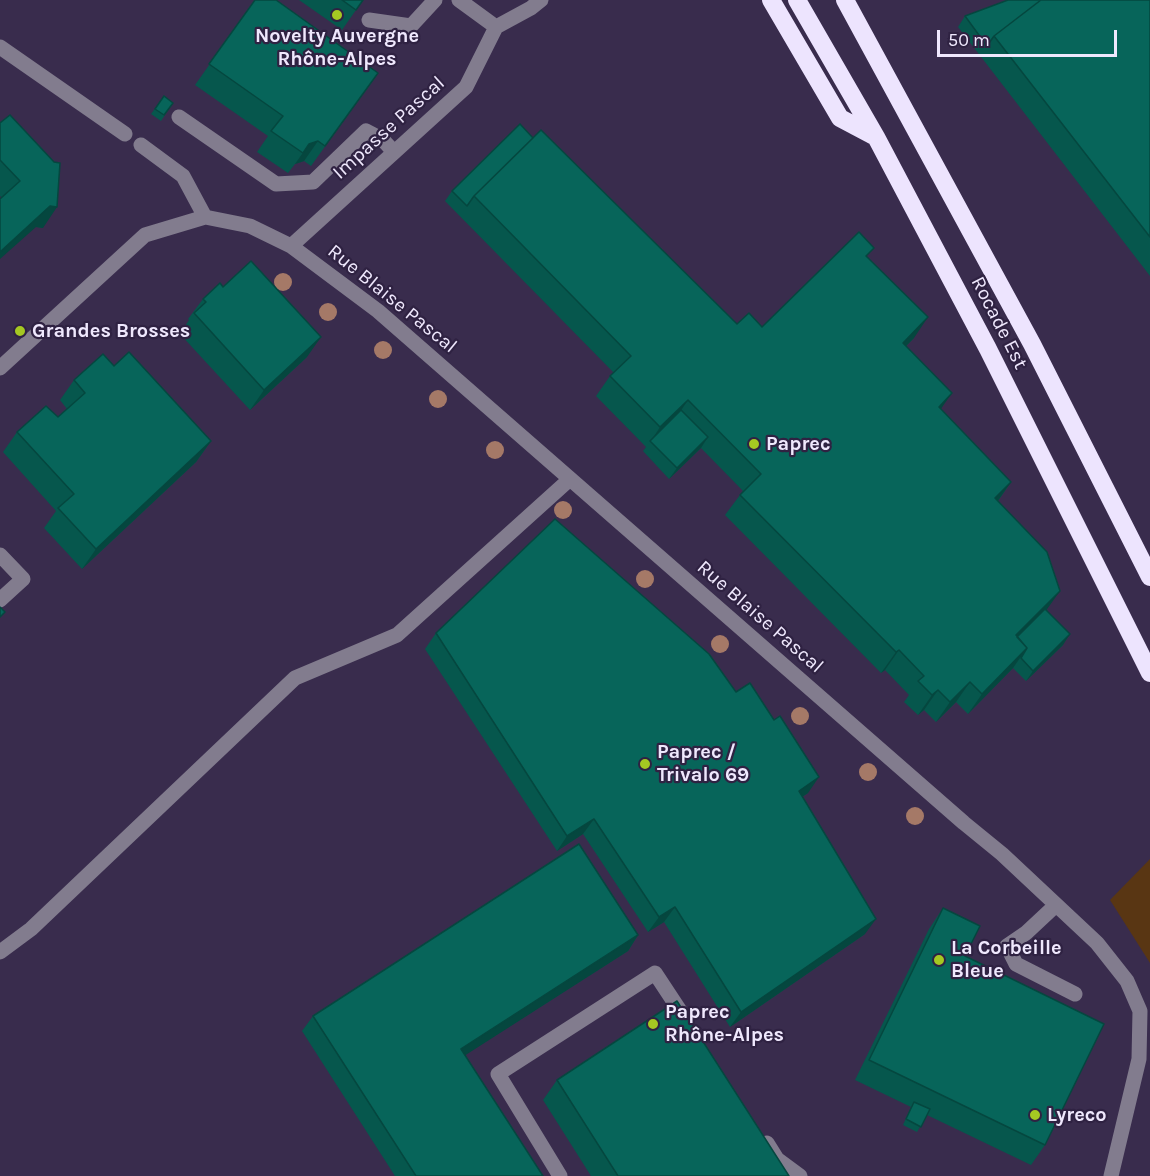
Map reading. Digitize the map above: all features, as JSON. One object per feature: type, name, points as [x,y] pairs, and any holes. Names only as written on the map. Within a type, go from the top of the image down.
[{"type":"highway","points":[[771,0],[840,118],[876,137]]},
{"type":"highway","name":"Rocade Est","points":[[797,0],[876,137],[988,349],[1150,674]]},
{"type":"highway","name":"Rocade Est","points":[[845,0],[1032,344],[1150,577]]},
{"type":"street","points":[[369,20],[411,26],[435,0]]},
{"type":"street","points":[[459,0],[496,27],[541,0]]},
{"type":"street","name":"Impasse Pascal","points":[[291,246],[466,87],[496,27]]},
{"type":"street","points":[[0,47],[125,134]]},
{"type":"street","points":[[179,117],[276,184],[313,182],[366,131],[383,140],[394,152]]},
{"type":"street","points":[[0,368],[145,235],[205,217],[183,176],[141,145]]},
{"type":"street","name":"Rue Blaise Pascal","points":[[205,217],[250,226],[291,246],[378,311],[955,816],[1002,854],[1097,943],[1127,981],[1140,1011],[1144,1060],[1111,1176]]},
{"type":"street","points":[[0,952],[31,929],[295,678],[397,635],[570,479]]},
{"type":"street","points":[[0,555],[23,579],[0,600]]},
{"type":"street","points":[[1056,905],[1026,933],[1007,946],[1016,964],[1075,994]]},
{"type":"street","points":[[560,1176],[498,1074],[655,973],[693,1031]]},
{"type":"street","points":[[758,1129],[777,1159],[800,1176]]},
{"type":"shaded area","points":[[1150,859],[1150,963],[1110,900]]},
{"type":"building","points":[[255,0],[276,0],[378,73],[325,146],[318,141],[309,144],[303,153],[271,131],[283,116],[209,64]]},
{"type":"building","points":[[342,0],[363,0],[356,10]]},
{"type":"building","points":[[1008,0],[1041,0],[994,36],[987,46],[965,16]]},
{"type":"building","points":[[1041,0],[1150,0],[1150,237],[994,36]]},
{"type":"building","points":[[164,96],[173,103],[164,115],[155,109]]},
{"type":"building","points":[[10,115],[54,162],[60,163],[57,207],[50,206],[0,252],[0,199],[20,181],[0,160],[0,123]]},
{"type":"building","points":[[520,124],[533,138],[474,196],[467,206],[452,191]]},
{"type":"building","points":[[541,130],[737,324],[749,313],[762,327],[859,232],[874,248],[866,256],[928,317],[903,343],[952,393],[939,407],[1011,482],[995,498],[1047,552],[1060,591],[1016,635],[1027,648],[982,694],[970,682],[950,702],[938,690],[932,695],[918,681],[924,676],[899,650],[896,652],[740,495],[761,474],[688,400],[660,427],[610,376],[631,356],[474,196]]},
{"type":"building","points":[[251,261],[321,337],[264,390],[194,313],[206,302],[203,299],[220,283],[223,287]]},
{"type":"building","points":[[129,352],[211,441],[96,549],[58,508],[74,494],[17,432],[46,406],[58,417],[85,393],[74,380],[103,354],[114,366]]},
{"type":"building","points":[[681,410],[708,437],[677,468],[650,441]]},
{"type":"building","name":"Paprec / Trivalo 69","points":[[555,519],[709,654],[736,692],[750,683],[774,720],[780,716],[819,777],[799,791],[876,919],[741,1012],[675,907],[659,917],[594,819],[567,836],[436,633]]},
{"type":"building","points":[[0,607],[5,612],[0,617]]},
{"type":"building","points":[[1045,609],[1070,634],[1033,671],[1021,658],[1027,648],[1017,637]]},
{"type":"building","points":[[579,844],[638,935],[461,1049],[543,1176],[416,1176],[313,1016]]},
{"type":"building","points":[[943,908],[980,926],[965,956],[1104,1024],[1045,1145],[869,1060]]},
{"type":"building","points":[[677,1001],[789,1176],[618,1176],[557,1080]]},
{"type":"building","points":[[914,1102],[930,1109],[921,1127],[906,1119]]},
{"type":"place","name":"Novelty Auvergne Rhône-Alpes","points":[[337,15]]},
{"type":"place","name":"Grandes Brosses","points":[[20,331]]},
{"type":"place","name":"Paprec","points":[[754,444]]},
{"type":"place","name":"Paprec / Trivalo 69","points":[[645,764]]},
{"type":"place","name":"La Corbeille Bleue","points":[[939,960]]},
{"type":"place","name":"Paprec Rhône-Alpes","points":[[653,1024]]},
{"type":"place","name":"Lyreco","points":[[1035,1115]]}]
